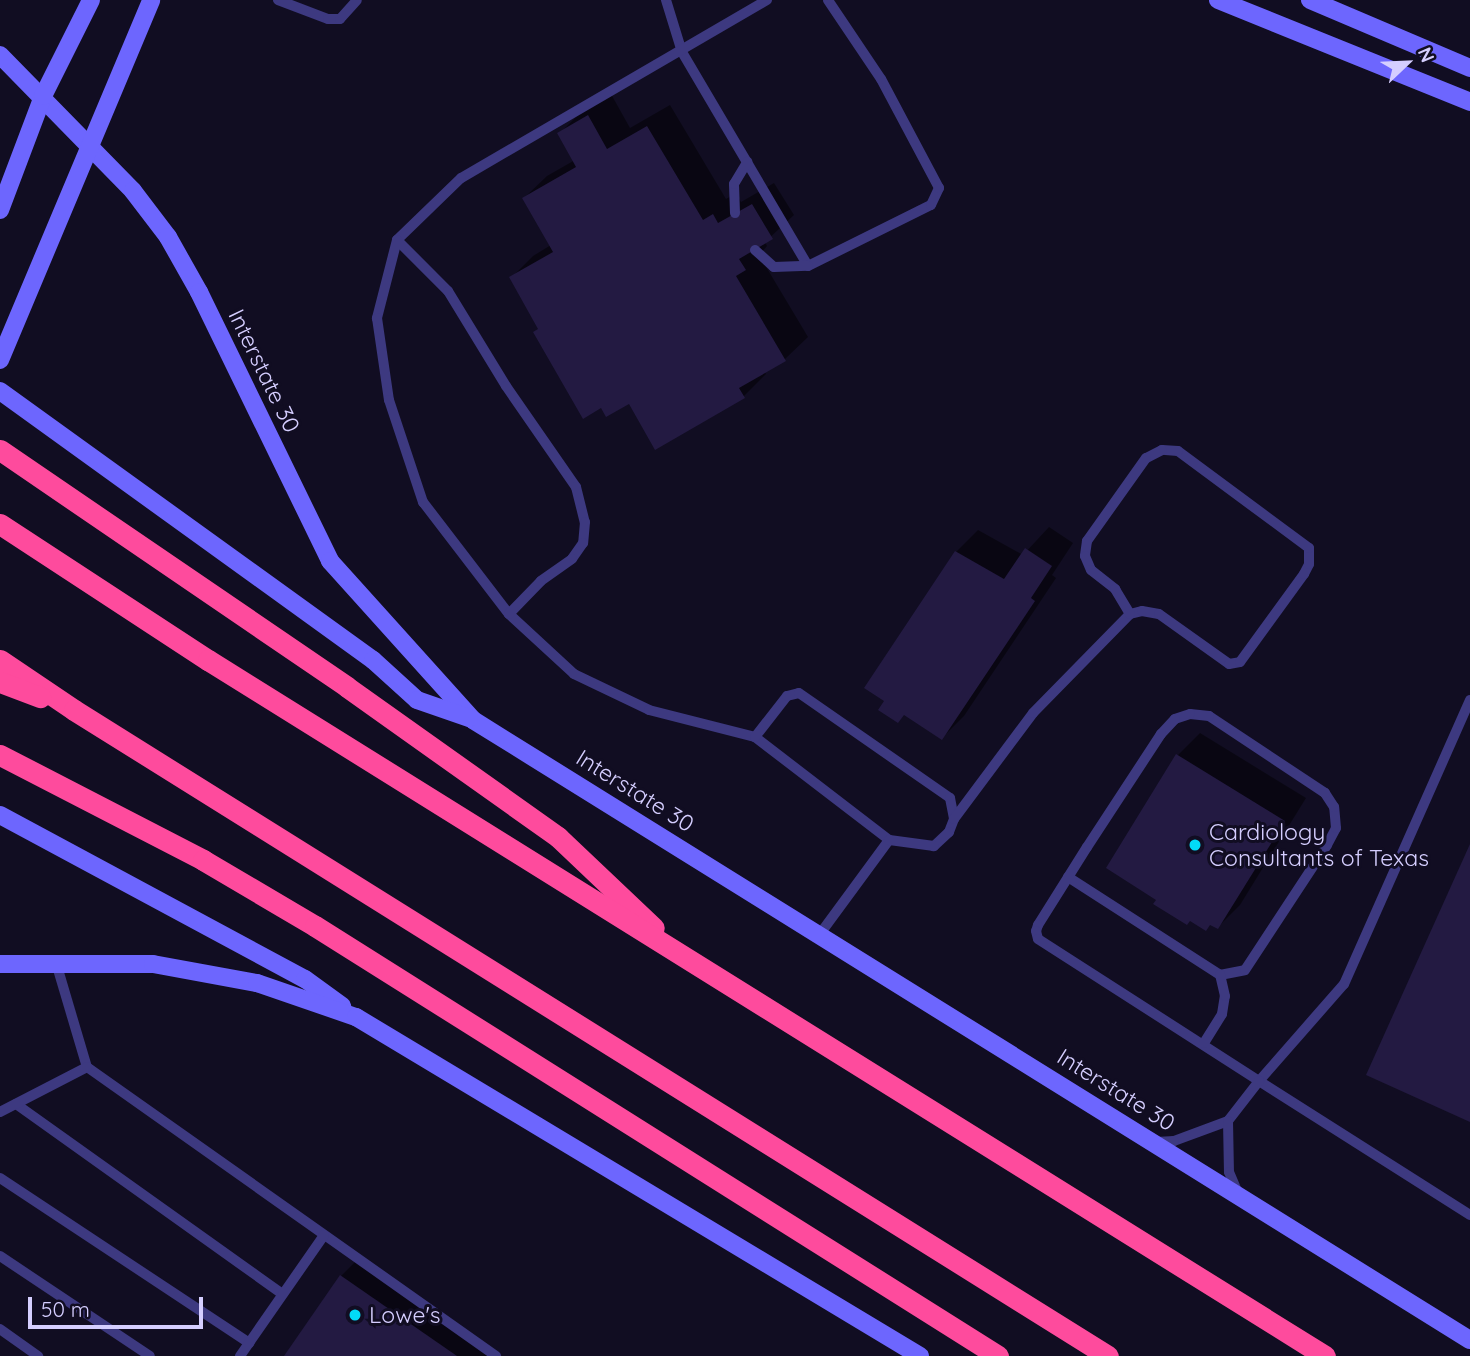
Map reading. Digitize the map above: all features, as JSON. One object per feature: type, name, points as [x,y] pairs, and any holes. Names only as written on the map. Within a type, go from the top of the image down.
[{"type":"highway","points":[[0,450],[347,687],[558,836],[688,960]]},
{"type":"highway","points":[[0,524],[208,660],[1325,1356]]},
{"type":"highway","points":[[0,660],[74,710],[1108,1356]]},
{"type":"highway","points":[[0,682],[74,710]]},
{"type":"highway","points":[[0,755],[203,860],[303,919],[998,1356]]},
{"type":"main road","points":[[0,210],[43,96],[91,0]]},
{"type":"main road","points":[[0,360],[151,0]]},
{"type":"main road","points":[[1310,0],[1470,68]]},
{"type":"main road","points":[[1224,1],[1470,102]]},
{"type":"main road","name":"Interstate 30","points":[[0,55],[133,191],[169,237],[199,292],[330,561],[473,720],[1470,1340]]},
{"type":"main road","points":[[0,391],[373,660],[417,700],[473,720]]},
{"type":"main road","points":[[0,815],[305,979],[356,1017],[920,1356]]},
{"type":"main road","points":[[0,964],[153,964],[257,983],[356,1017]]},
{"type":"lane","points":[[278,0],[328,19],[340,19],[357,0]]},
{"type":"lane","points":[[666,0],[682,52],[808,266]]},
{"type":"lane","points":[[767,0],[682,52],[461,178],[397,240],[377,318],[388,400],[423,502],[509,614],[573,674],[649,710],[755,737],[889,840],[934,846],[949,832],[954,819],[1033,713],[1130,614],[1142,611],[1159,614],[1229,664],[1240,662],[1304,574],[1309,564],[1309,548],[1178,451],[1162,450],[1146,458],[1087,541],[1085,556],[1091,570],[1115,589],[1130,614]]},
{"type":"lane","points":[[755,250],[774,267],[808,266],[931,205],[939,188],[881,79],[830,1]]},
{"type":"lane","points":[[735,213],[734,184],[747,162]]},
{"type":"lane","points":[[397,240],[448,291],[506,386],[576,486],[585,522],[583,543],[572,559],[541,581],[509,614]]},
{"type":"lane","points":[[755,737],[787,696],[799,693],[950,798],[954,819]]},
{"type":"lane","points":[[1153,1142],[1174,1141],[1228,1121],[1259,1081],[1344,984],[1470,700]]},
{"type":"lane","points":[[1220,975],[1245,970],[1336,828],[1334,807],[1325,793],[1209,716],[1190,713],[1175,719],[1161,734],[1038,925],[1035,931],[1038,939],[1470,1215]]},
{"type":"lane","points":[[820,934],[889,840]]},
{"type":"lane","points":[[1068,877],[1220,975],[1225,996],[1222,1014],[1204,1043]]},
{"type":"lane","points":[[57,966],[87,1067],[496,1356]]},
{"type":"lane","points":[[0,1112],[87,1067]]},
{"type":"lane","points":[[16,1104],[282,1294]]},
{"type":"lane","points":[[1228,1121],[1229,1172],[1239,1195]]},
{"type":"lane","points":[[0,1178],[248,1343]]},
{"type":"lane","points":[[240,1356],[324,1235]]},
{"type":"lane","points":[[0,1256],[150,1356]]},
{"type":"lane","points":[[0,1329],[38,1356]]},
{"type":"building","points":[[588,115],[607,149],[647,126],[703,220],[713,214],[718,223],[752,204],[773,239],[739,259],[746,270],[736,276],[786,361],[739,388],[745,398],[655,450],[629,404],[606,417],[601,408],[583,419],[533,332],[538,329],[509,277],[553,252],[522,198],[576,167],[557,133]]},
{"type":"building","points":[[1025,548],[1052,566],[1031,598],[1035,601],[942,740],[904,715],[898,723],[878,710],[884,701],[864,688],[955,551],[1004,579]]},
{"type":"building","name":"Cardiology Consultants of Texas","points":[[1176,754],[1285,821],[1218,929],[1210,925],[1206,931],[1190,921],[1187,925],[1153,904],[1156,900],[1106,868]]},
{"type":"building","points":[[1470,844],[1470,1122],[1366,1075]]},
{"type":"building","name":"Lowe's","points":[[340,1275],[457,1356],[284,1356]]},
{"type":"place","name":"Cardiology Consultants of Texas","points":[[1195,845]]},
{"type":"place","name":"Lowe's","points":[[355,1315]]}]
